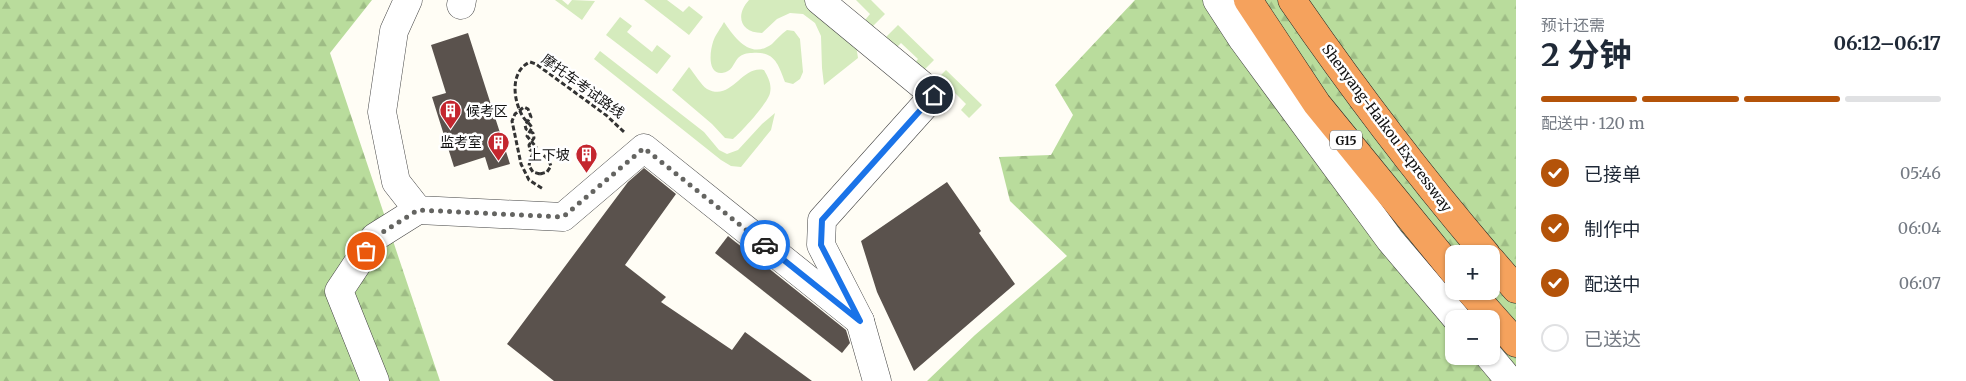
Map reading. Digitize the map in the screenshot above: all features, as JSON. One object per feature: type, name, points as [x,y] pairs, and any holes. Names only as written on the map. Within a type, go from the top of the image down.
[{"type":"highway","name":"G15","points":[[1248,0],[1317,104],[1445,261]]},
{"type":"highway","name":"Shenyang-Haikou Expressway","points":[[1292,0],[1330,56],[1450,212],[1478,245]]},
{"type":"highway","points":[[1500,270],[1516,289]]},
{"type":"highway","points":[[1478,300],[1516,343]]},
{"type":"street","points":[[408,0],[394,31],[382,112],[396,182],[418,210]]},
{"type":"street","points":[[819,0],[934,95],[822,220],[821,245],[860,321],[877,381]]},
{"type":"street","points":[[1217,0],[1243,40],[1390,240],[1449,310]]},
{"type":"street","points":[[375,381],[339,290],[375,237],[418,210],[563,217],[644,148],[860,321]]},
{"type":"street","points":[[1497,365],[1510,381]]},
{"type":"path","name":"摩托车考试路线","points":[[545,191],[529,180],[521,164],[512,121],[520,109],[524,106],[528,109],[531,117],[525,125],[526,129],[530,131],[533,133],[534,138],[529,145],[530,150],[534,151],[536,151],[548,158],[551,166],[547,172],[540,174],[533,172],[529,166],[530,160],[534,151],[536,147],[532,142],[528,139],[527,136],[532,128],[531,124],[527,122],[524,119],[520,109],[516,97],[516,77],[520,68],[530,62],[536,64],[622,128],[624,132],[623,137]]},
{"type":"green space","points":[[0,0],[372,0],[330,53],[440,381],[0,381]]},
{"type":"green space","points":[[555,0],[562,0],[568,5],[572,0],[595,1],[582,20]]},
{"type":"green space","points":[[644,0],[667,0],[683,12],[689,6],[703,17],[689,35]]},
{"type":"green space","points":[[749,0],[804,0],[856,45],[858,58],[824,85],[821,36],[815,23],[803,14],[790,13],[777,19],[762,33],[749,30],[745,27],[741,17],[742,11]]},
{"type":"green space","points":[[856,0],[871,0],[885,14],[872,27],[865,20],[870,14]]},
{"type":"green space","points":[[1135,0],[1516,0],[1516,381],[927,381],[975,335],[1067,256],[1010,201],[999,157],[1051,155],[1073,115],[1055,85]]},
{"type":"green space","points":[[620,17],[632,26],[627,32],[652,52],[657,45],[671,56],[657,74],[606,35]]},
{"type":"green space","points":[[724,22],[738,40],[744,45],[757,50],[772,44],[787,30],[794,31],[800,39],[803,72],[800,79],[793,84],[785,82],[778,64],[771,57],[760,53],[748,53],[741,56],[725,72],[722,73],[714,70],[711,61],[712,46]]},
{"type":"green space","points":[[898,25],[934,60],[921,73],[913,65],[918,59],[901,43],[896,48],[885,38]]},
{"type":"green space","points":[[600,51],[704,132],[719,150],[727,154],[738,150],[775,113],[771,130],[741,167],[731,166],[594,59]]},
{"type":"green space","points":[[689,67],[707,89],[716,92],[730,87],[749,73],[756,70],[764,70],[770,84],[770,93],[760,110],[733,139],[725,138],[712,124],[672,90]]},
{"type":"green space","points":[[946,70],[982,105],[969,118],[961,110],[966,104],[949,87],[943,93],[933,83]]},
{"type":"building","points":[[468,33],[510,164],[489,170],[485,157],[454,167],[432,97],[446,93],[431,45]]},
{"type":"building","points":[[644,168],[676,194],[625,265],[666,297],[661,302],[732,350],[745,332],[812,381],[554,381],[507,344],[628,182]]},
{"type":"building","points":[[947,182],[981,231],[979,233],[1015,284],[914,371],[877,292],[861,241]]},
{"type":"building","points":[[728,236],[846,330],[850,343],[842,353],[715,253]]},
{"type":"way so far","points":[[366,251],[375,237],[418,210],[563,217],[644,148],[765,245]]},
{"type":"place","name":"候考区","points":[[450,130]]},
{"type":"place","name":"监考室","points":[[498,161]]},
{"type":"place","name":"上下坡","points":[[586,174]]},
{"type":"route","points":[[765,245],[860,321],[821,245],[822,220],[934,95]]}]
